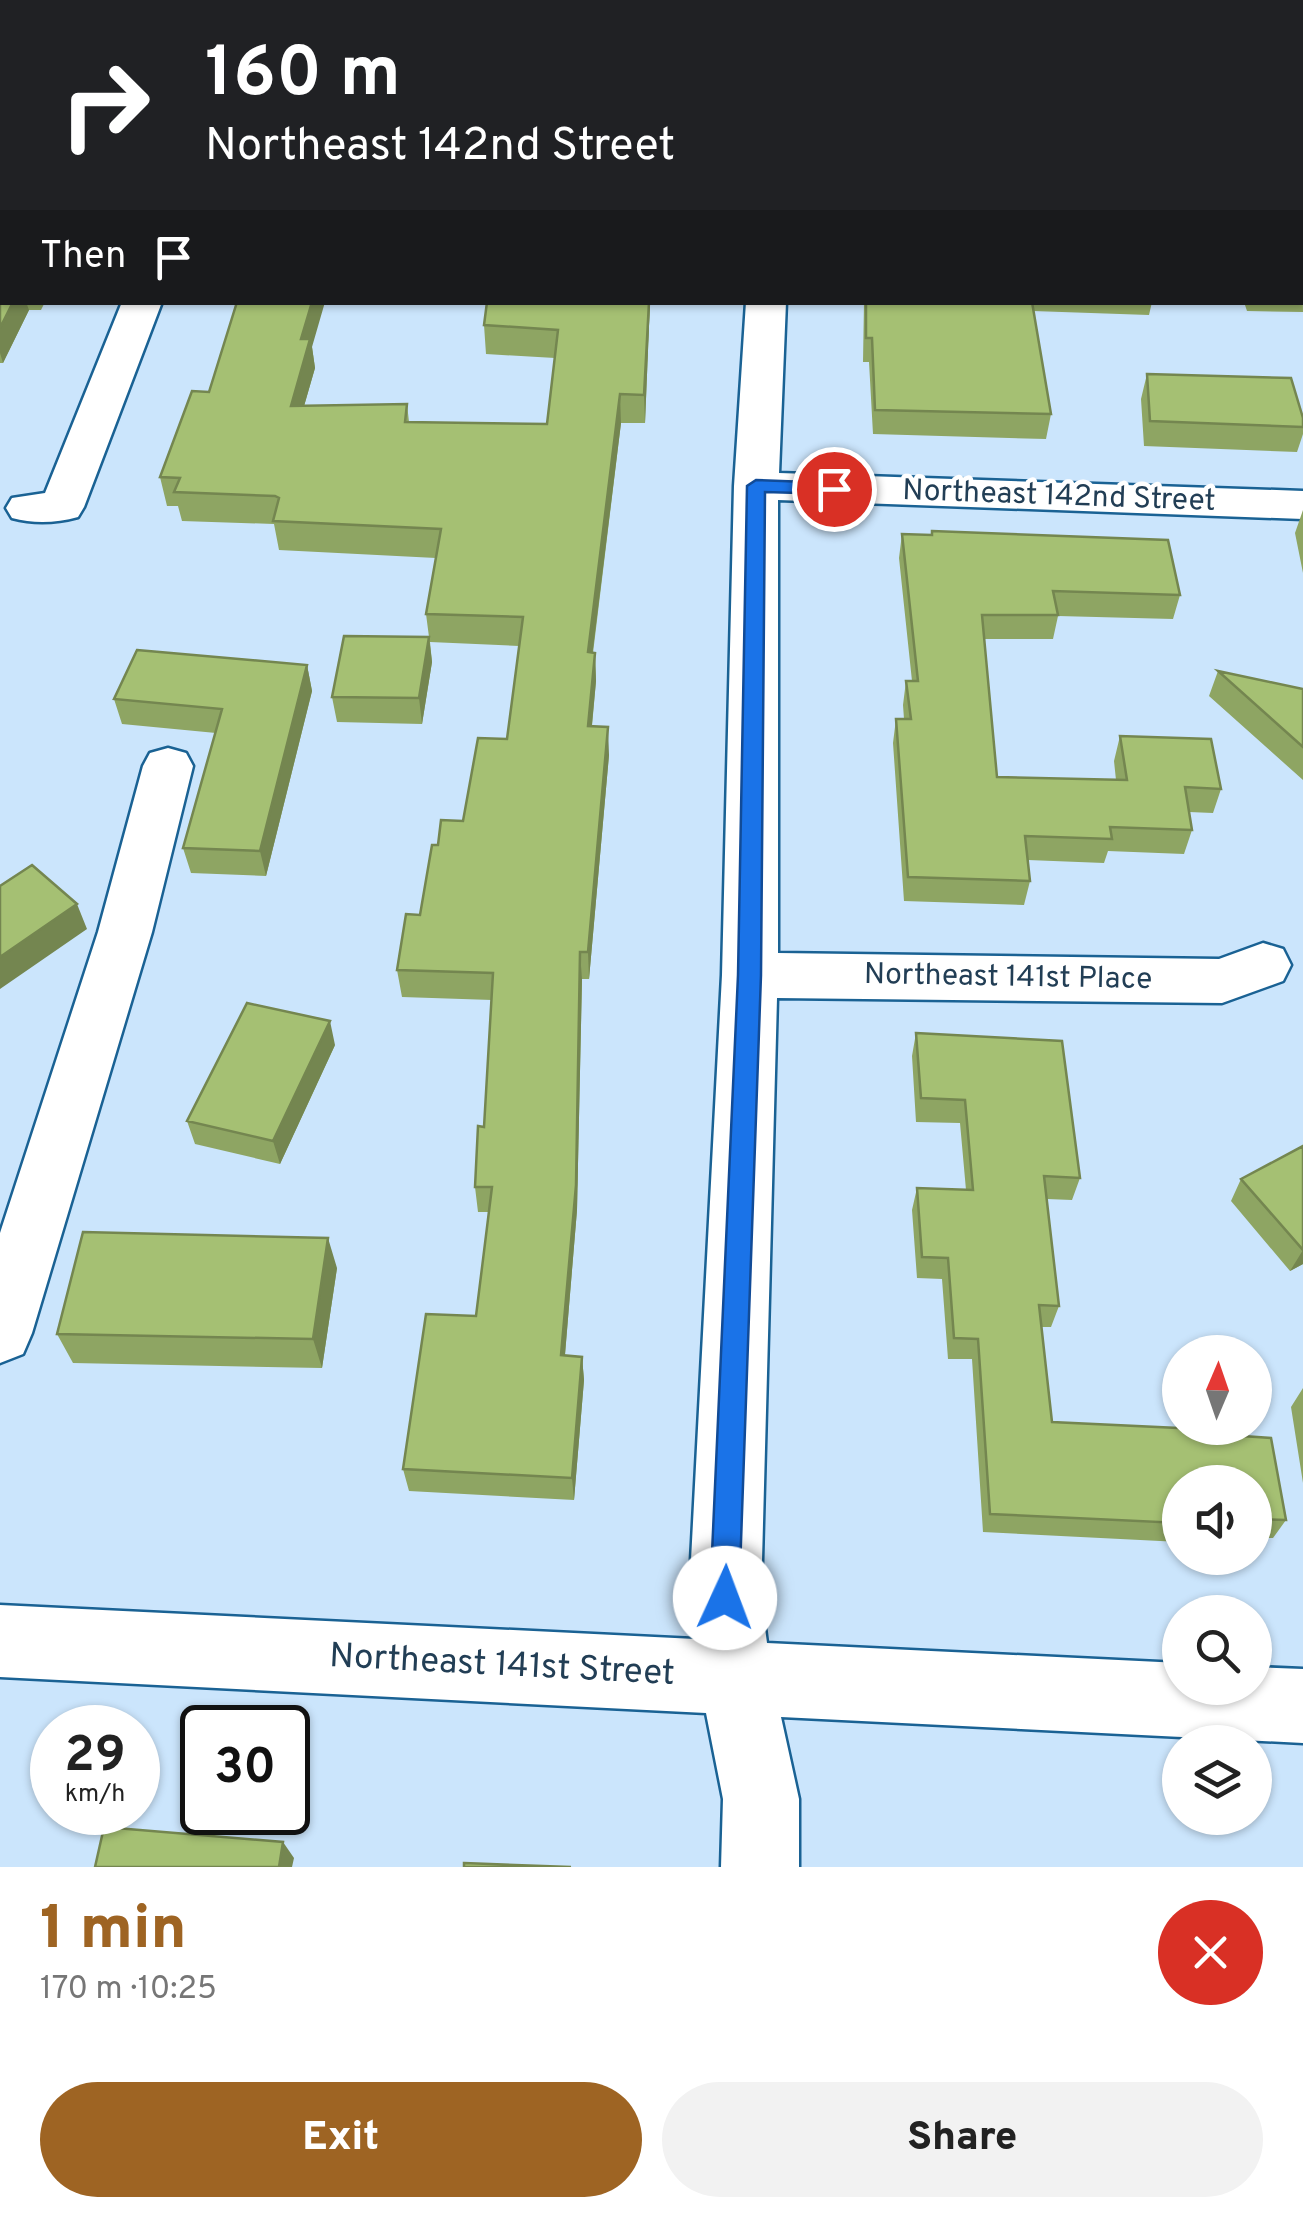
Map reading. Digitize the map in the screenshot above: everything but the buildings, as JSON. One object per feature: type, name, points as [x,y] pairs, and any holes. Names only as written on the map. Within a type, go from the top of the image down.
[{"type":"street","points":[[45,508],[141,305]]},
{"type":"street","points":[[760,1867],[761,1799],[736,1677],[725,1598],[750,975],[756,486],[766,305]]},
{"type":"street","name":"Northeast 142nd Street","points":[[756,486],[1303,505]]},
{"type":"street","points":[[0,1333],[125,932],[168,766]]},
{"type":"street","name":"Northeast 141st Place","points":[[750,975],[1222,982],[1263,965]]},
{"type":"street","name":"Northeast 141st Street","points":[[0,1641],[1303,1706]]},
{"type":"route","points":[[725,1598],[750,975],[756,486],[834,489]]}]
